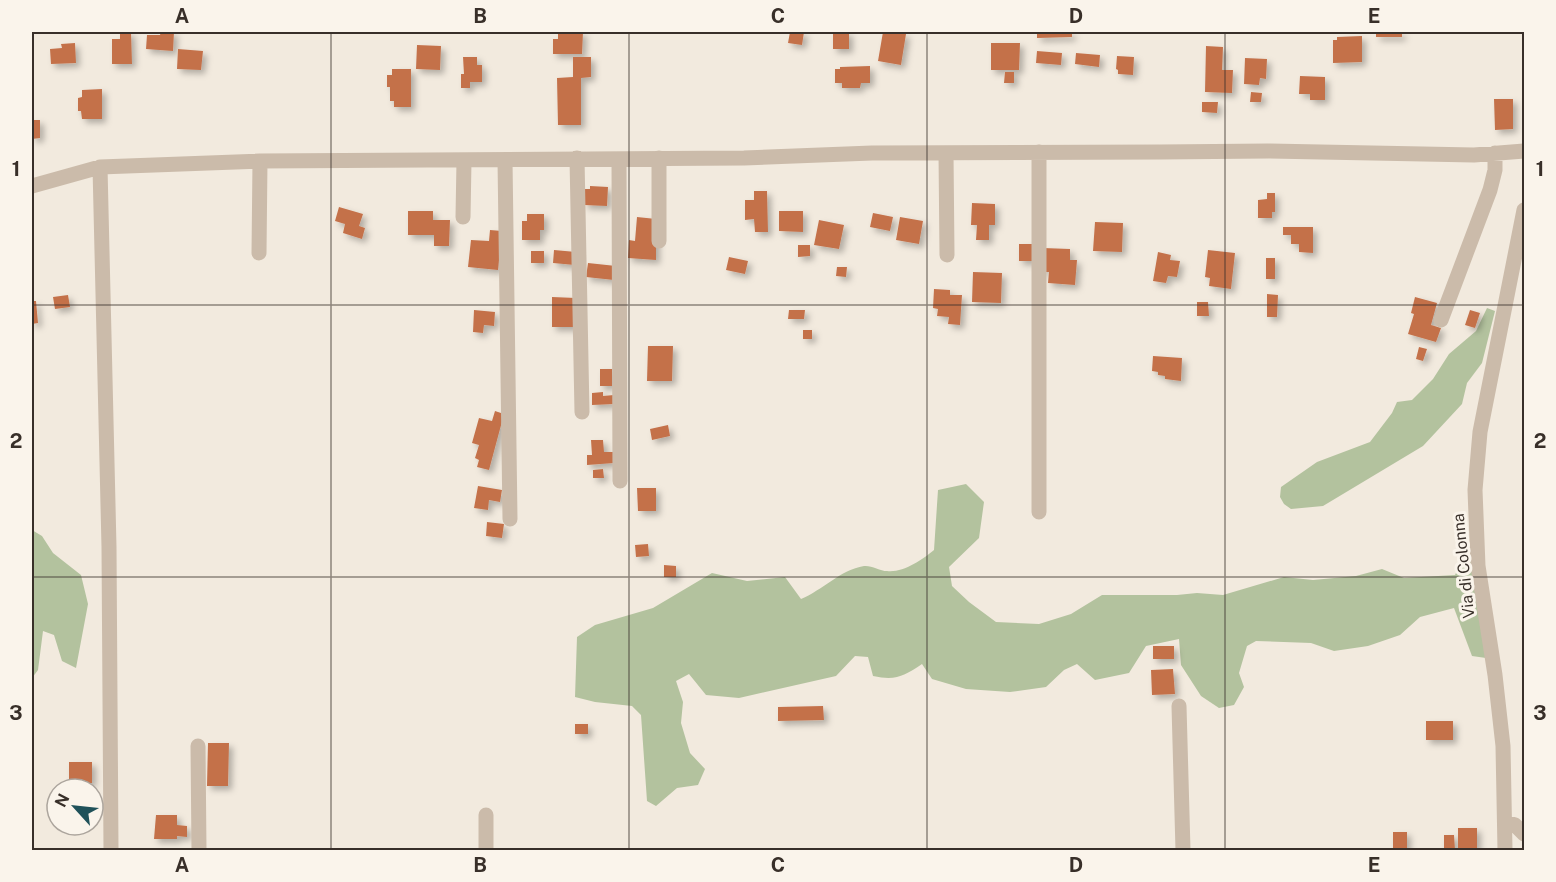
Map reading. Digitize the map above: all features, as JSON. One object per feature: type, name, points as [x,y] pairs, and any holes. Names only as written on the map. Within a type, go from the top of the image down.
[{"type":"street","points":[[32,186],[100,167],[260,161],[782,158],[872,153],[1039,152],[1268,151],[1474,155],[1524,151]]},
{"type":"street","points":[[1039,152],[1039,512]]},
{"type":"street","points":[[946,153],[947,255]]},
{"type":"street","points":[[1441,320],[1490,190],[1495,170],[1495,153]]},
{"type":"street","points":[[578,158],[582,412]]},
{"type":"street","points":[[659,158],[659,241]]},
{"type":"street","points":[[619,159],[620,481]]},
{"type":"street","points":[[505,160],[510,519]]},
{"type":"street","points":[[259,253],[260,161]]},
{"type":"street","points":[[463,217],[464,161]]},
{"type":"street","points":[[100,167],[109,547],[111,850]]},
{"type":"street","name":"Via di Colonna","points":[[1505,850],[1503,746],[1495,675],[1478,566],[1474,489],[1480,432],[1524,210]]},
{"type":"street","points":[[1179,706],[1183,850]]},
{"type":"street","points":[[198,746],[199,850]]},
{"type":"street","points":[[486,815],[486,850]]},
{"type":"street","points":[[1505,822],[1515,825],[1524,834]]},
{"type":"green space","points":[[1487,308],[1495,311],[1482,363],[1467,383],[1462,404],[1423,446],[1323,506],[1291,509],[1284,504],[1280,497],[1281,487],[1317,462],[1370,442],[1392,413],[1397,402],[1412,400],[1433,379],[1449,354],[1476,331]]},
{"type":"green space","points":[[966,484],[984,502],[979,538],[949,567],[952,586],[996,622],[1039,624],[1071,614],[1102,595],[1197,593],[1223,595],[1284,577],[1313,580],[1356,576],[1382,569],[1404,578],[1455,575],[1463,559],[1474,561],[1486,658],[1472,656],[1454,608],[1420,617],[1400,635],[1368,646],[1334,651],[1311,643],[1256,641],[1247,646],[1239,673],[1244,687],[1234,705],[1219,708],[1201,696],[1181,665],[1179,639],[1146,646],[1129,673],[1095,680],[1077,664],[1064,670],[1046,687],[1010,692],[966,689],[932,679],[922,664],[899,676],[888,678],[873,676],[868,657],[855,656],[836,676],[739,698],[706,695],[689,674],[676,681],[683,702],[681,723],[690,753],[705,769],[698,785],[677,788],[656,806],[647,801],[641,715],[632,706],[595,702],[575,697],[577,637],[595,625],[653,608],[712,573],[747,581],[785,577],[801,599],[855,568],[867,566],[893,571],[906,568],[934,550],[938,490]]},
{"type":"green space","points":[[32,530],[42,536],[53,553],[81,575],[88,604],[76,668],[62,661],[54,635],[43,631],[38,670],[32,678]]},
{"type":"building","points":[[120,32],[131,32],[132,64],[112,64],[112,39],[120,39]]},
{"type":"building","points":[[161,32],[174,32],[173,51],[146,49],[147,35],[160,35]]},
{"type":"building","points":[[558,32],[583,32],[582,54],[553,54],[553,39],[558,39]]},
{"type":"building","points":[[790,32],[804,32],[802,45],[788,43]]},
{"type":"building","points":[[833,32],[849,32],[849,49],[833,49]]},
{"type":"building","points":[[883,32],[906,34],[901,65],[878,61]]},
{"type":"building","points":[[1037,32],[1072,32],[1072,37],[1037,38]]},
{"type":"building","points":[[1376,32],[1402,32],[1402,37],[1376,37]]},
{"type":"building","points":[[1362,36],[1362,62],[1333,63],[1333,40],[1337,40],[1337,37]]},
{"type":"building","points":[[75,43],[76,63],[51,64],[50,49],[62,48],[61,44]]},
{"type":"building","points":[[991,43],[1020,43],[1019,70],[991,70]]},
{"type":"building","points":[[417,45],[441,46],[440,70],[416,69]]},
{"type":"building","points":[[1206,46],[1223,47],[1222,70],[1233,70],[1232,93],[1205,92]]},
{"type":"building","points":[[178,49],[203,51],[201,70],[177,69]]},
{"type":"building","points":[[1037,51],[1062,53],[1061,65],[1036,63]]},
{"type":"building","points":[[1076,53],[1100,55],[1099,67],[1075,64]]},
{"type":"building","points":[[1117,56],[1134,57],[1133,75],[1118,74]]},
{"type":"building","points":[[463,57],[477,57],[477,65],[482,65],[482,82],[470,82],[470,88],[461,88],[461,74],[464,74]]},
{"type":"building","points":[[573,57],[591,57],[591,77],[581,78],[581,125],[558,125],[557,78],[573,77]]},
{"type":"building","points":[[1245,58],[1267,59],[1266,79],[1260,78],[1259,85],[1244,84]]},
{"type":"building","points":[[870,66],[870,83],[861,83],[860,88],[842,88],[842,83],[835,83],[835,69]]},
{"type":"building","points":[[392,69],[411,69],[411,107],[394,107],[394,101],[390,101],[387,75],[392,75]]},
{"type":"building","points":[[1005,72],[1014,72],[1014,83],[1004,83]]},
{"type":"building","points":[[1300,76],[1325,77],[1325,100],[1310,100],[1310,94],[1299,94]]},
{"type":"building","points":[[102,89],[102,119],[82,119],[81,111],[78,111],[78,98],[82,97],[82,90]]},
{"type":"building","points":[[1251,92],[1262,93],[1261,102],[1250,102]]},
{"type":"building","points":[[1494,99],[1513,99],[1513,129],[1495,130]]},
{"type":"building","points":[[1202,102],[1218,102],[1217,113],[1202,112]]},
{"type":"building","points":[[32,120],[40,120],[40,138],[32,139]]},
{"type":"building","points":[[590,186],[608,187],[607,206],[584,205],[585,189],[590,189]]},
{"type":"building","points":[[754,191],[767,191],[768,232],[755,232],[754,219],[745,220],[745,200],[754,200]]},
{"type":"building","points":[[1267,193],[1275,193],[1275,212],[1272,212],[1272,218],[1258,218],[1258,200],[1267,199]]},
{"type":"building","points":[[972,203],[995,204],[995,225],[989,225],[989,240],[976,240],[977,225],[971,225]]},
{"type":"building","points":[[339,207],[363,214],[359,226],[365,228],[362,239],[343,233],[345,224],[335,221]]},
{"type":"building","points":[[408,211],[433,211],[433,220],[450,220],[449,246],[434,246],[434,235],[408,235]]},
{"type":"building","points":[[779,211],[803,211],[803,232],[779,231]]},
{"type":"building","points":[[873,213],[893,217],[890,231],[870,227]]},
{"type":"building","points":[[527,214],[544,214],[544,230],[540,230],[540,240],[522,240],[522,221],[527,221]]},
{"type":"building","points":[[637,217],[656,219],[656,260],[628,258],[629,240],[635,241]]},
{"type":"building","points":[[900,217],[923,221],[919,244],[896,240]]},
{"type":"building","points":[[819,220],[844,225],[839,249],[814,245]]},
{"type":"building","points":[[1095,222],[1123,223],[1122,252],[1093,251]]},
{"type":"building","points":[[1283,227],[1313,227],[1313,253],[1299,252],[1299,244],[1291,244],[1291,235],[1283,235]]},
{"type":"building","points":[[490,230],[502,231],[498,270],[468,267],[471,240],[489,241]]},
{"type":"building","points":[[1019,244],[1034,244],[1033,261],[1019,261]]},
{"type":"building","points":[[798,245],[810,245],[810,256],[798,257]]},
{"type":"building","points":[[1043,248],[1070,249],[1070,260],[1077,260],[1075,285],[1048,283],[1049,272],[1042,272]]},
{"type":"building","points":[[554,250],[576,252],[575,265],[553,263]]},
{"type":"building","points":[[1208,250],[1235,253],[1231,289],[1209,286],[1210,278],[1205,277]]},
{"type":"building","points":[[531,251],[544,251],[544,263],[531,263]]},
{"type":"building","points":[[1158,252],[1171,255],[1170,260],[1180,261],[1177,277],[1168,276],[1166,283],[1153,281]]},
{"type":"building","points":[[729,257],[748,261],[745,274],[726,270]]},
{"type":"building","points":[[1266,258],[1275,258],[1275,279],[1266,279]]},
{"type":"building","points":[[588,263],[616,266],[614,280],[586,277]]},
{"type":"building","points":[[837,267],[847,267],[846,277],[836,276]]},
{"type":"building","points":[[973,272],[1002,273],[1001,303],[972,302]]},
{"type":"building","points":[[934,289],[950,290],[950,295],[962,295],[960,325],[948,324],[949,317],[937,316],[938,309],[933,308]]},
{"type":"building","points":[[1267,294],[1278,295],[1277,317],[1267,317]]},
{"type":"building","points":[[68,295],[70,307],[55,309],[53,297]]},
{"type":"building","points":[[552,297],[576,298],[575,327],[552,327]]},
{"type":"building","points":[[1415,297],[1437,303],[1431,325],[1441,328],[1436,342],[1408,334],[1414,314],[1411,313]]},
{"type":"building","points":[[32,301],[36,301],[38,323],[32,324]]},
{"type":"building","points":[[1197,302],[1208,302],[1209,316],[1197,316]]},
{"type":"building","points":[[474,310],[495,312],[494,326],[484,325],[483,333],[473,332]]},
{"type":"building","points":[[789,310],[805,310],[804,319],[788,319]]},
{"type":"building","points":[[1470,310],[1480,313],[1475,328],[1465,325]]},
{"type":"building","points":[[803,330],[812,330],[812,339],[803,339]]},
{"type":"building","points":[[648,346],[673,346],[672,381],[647,381]]},
{"type":"building","points":[[1419,347],[1427,349],[1423,361],[1416,359]]},
{"type":"building","points":[[1153,356],[1182,358],[1181,381],[1165,379],[1165,376],[1152,371]]},
{"type":"building","points":[[600,369],[612,369],[612,386],[600,386]]},
{"type":"building","points":[[603,392],[603,396],[614,395],[614,404],[592,405],[592,393]]},
{"type":"building","points":[[495,411],[504,414],[489,470],[477,467],[479,460],[475,458],[479,445],[472,443],[479,418],[492,421]]},
{"type":"building","points":[[668,425],[670,436],[652,440],[650,429]]},
{"type":"building","points":[[591,440],[603,440],[604,452],[613,452],[614,463],[587,465],[587,455],[592,455]]},
{"type":"building","points":[[603,469],[604,478],[593,478],[593,470]]},
{"type":"building","points":[[478,486],[502,490],[500,502],[489,500],[488,510],[474,508]]},
{"type":"building","points":[[637,488],[656,488],[656,511],[638,511]]},
{"type":"building","points":[[487,522],[504,524],[502,538],[486,536]]},
{"type":"building","points":[[648,544],[649,556],[636,557],[635,545]]},
{"type":"building","points":[[664,565],[676,566],[676,577],[664,577]]},
{"type":"building","points":[[1153,646],[1174,646],[1174,659],[1153,659]]},
{"type":"building","points":[[1173,669],[1175,694],[1152,695],[1151,670]]},
{"type":"building","points":[[823,706],[824,720],[778,721],[778,707]]},
{"type":"building","points":[[1426,721],[1453,721],[1453,740],[1426,740]]},
{"type":"building","points":[[575,724],[588,724],[588,734],[575,734]]},
{"type":"building","points":[[208,743],[229,743],[228,786],[207,786]]},
{"type":"building","points":[[69,762],[92,762],[92,777],[69,777]]},
{"type":"building","points":[[156,815],[177,815],[177,825],[187,826],[187,837],[154,839]]},
{"type":"building","points":[[1458,828],[1477,828],[1477,849],[1458,849]]},
{"type":"building","points":[[1393,832],[1407,832],[1407,850],[1393,850]]},
{"type":"building","points":[[1444,835],[1454,835],[1455,850],[1444,850]]}]
